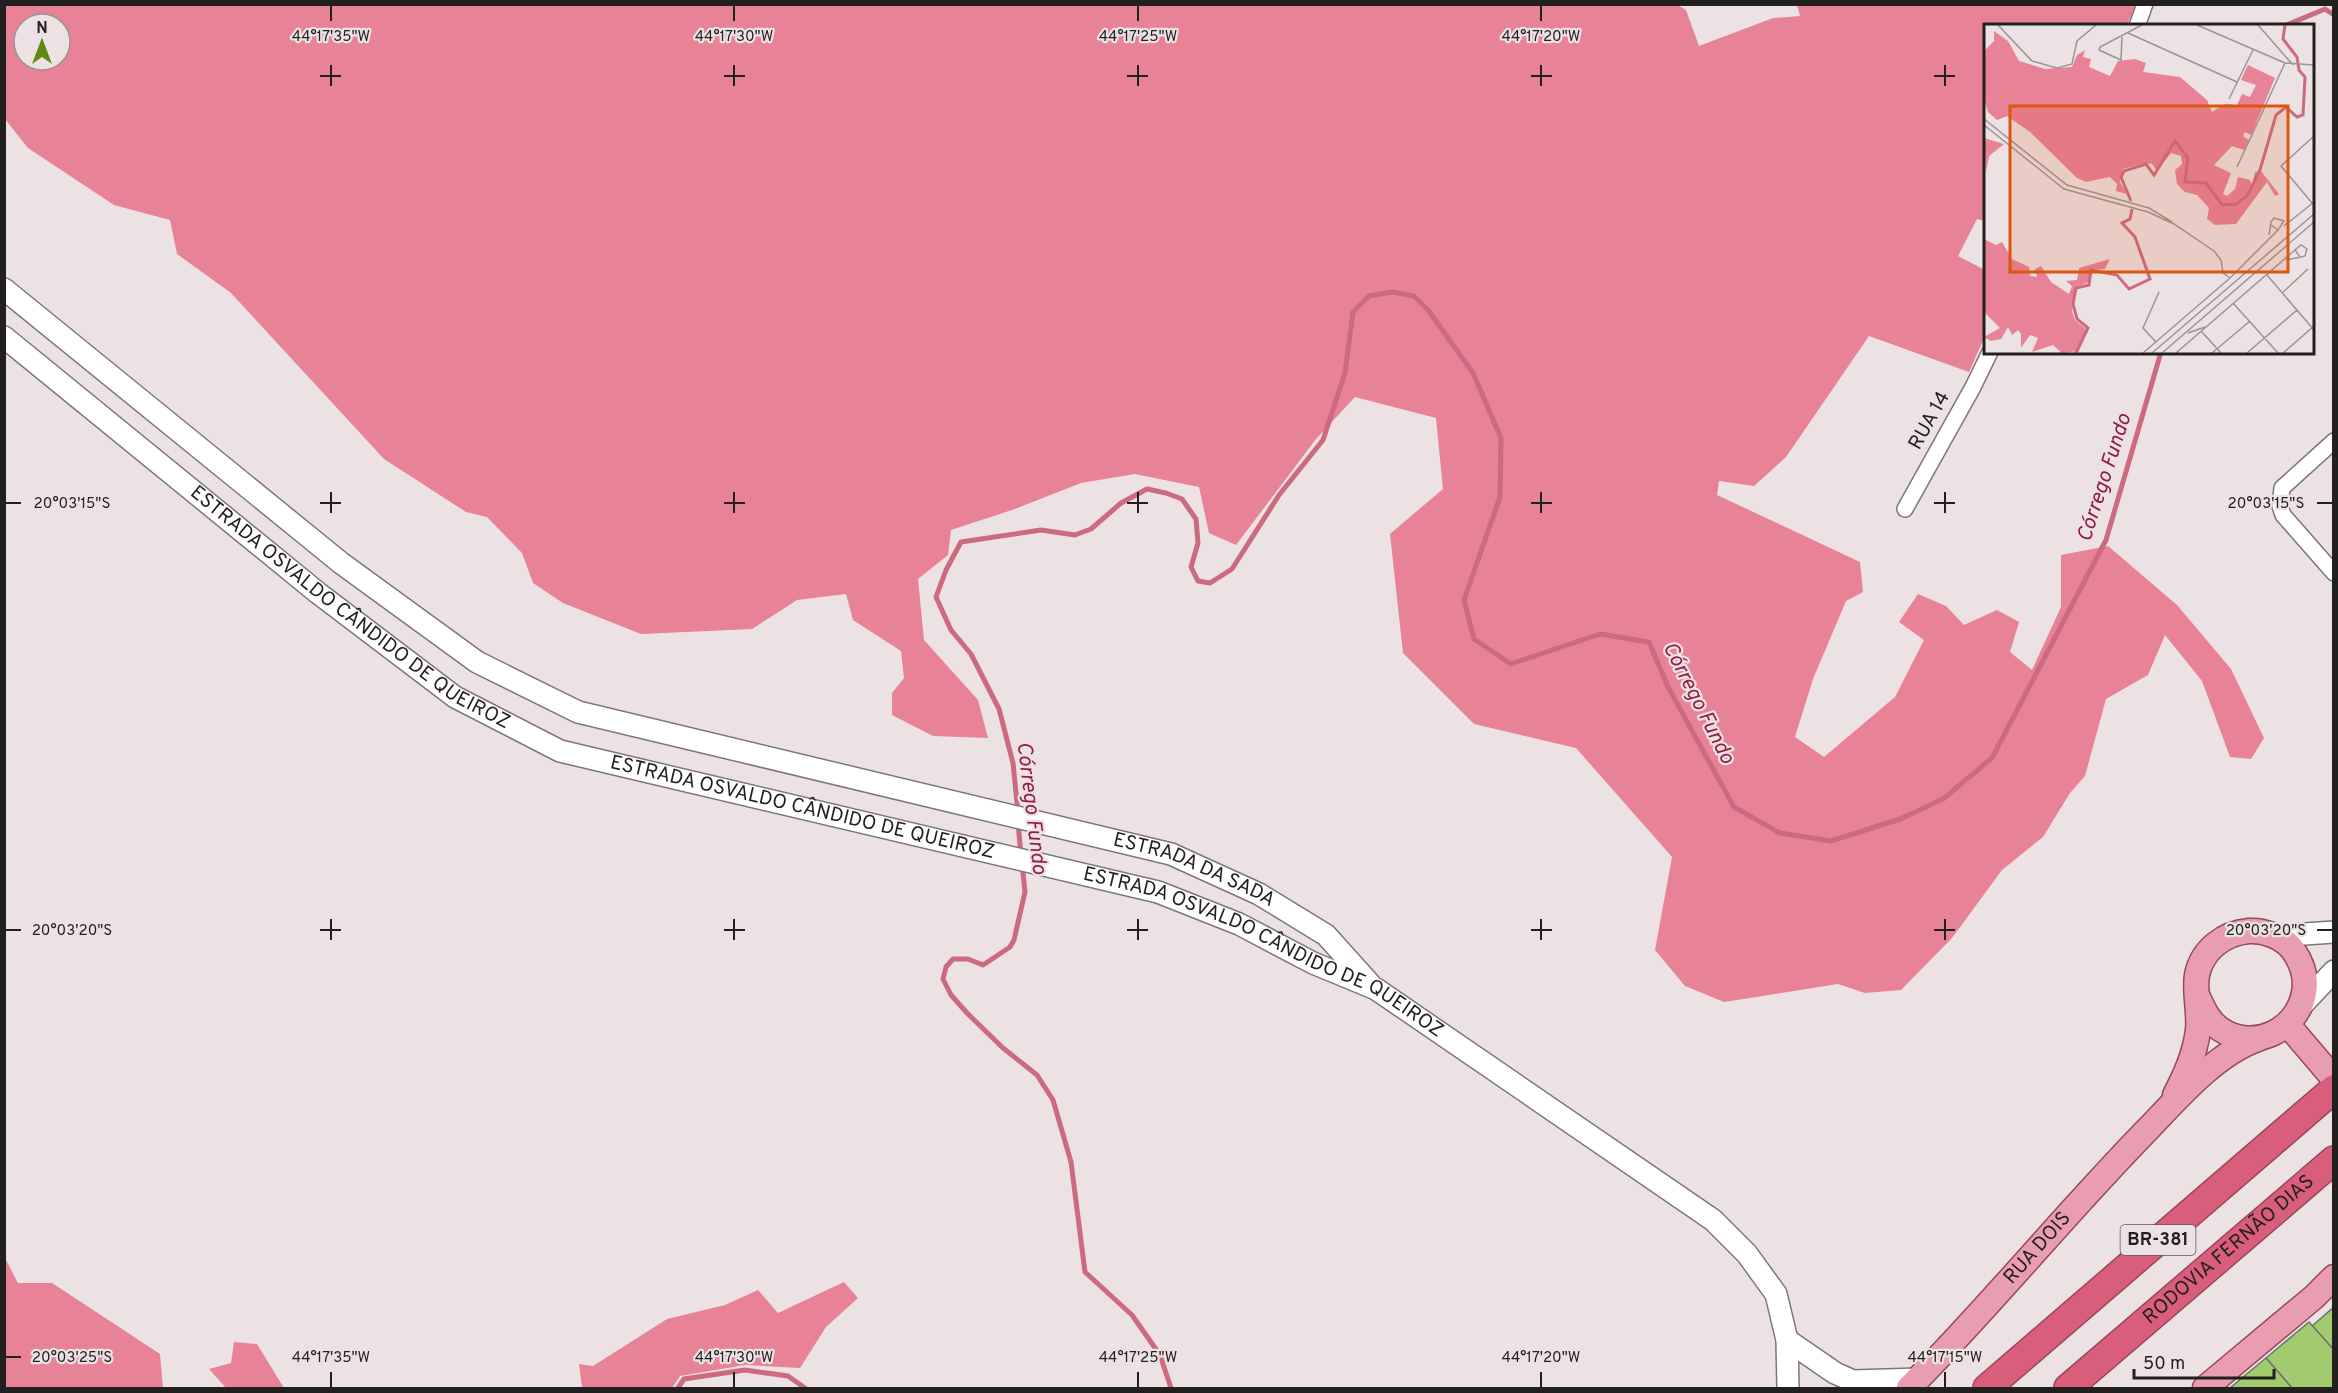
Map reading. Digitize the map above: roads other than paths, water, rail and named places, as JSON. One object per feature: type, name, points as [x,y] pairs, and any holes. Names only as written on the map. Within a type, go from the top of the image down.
[{"type":"highway","name":"BR-381","points":[[1987,1389],[2332,1087]]},
{"type":"highway","name":"RODOVIA FERNÃO DIAS","points":[[2068,1389],[2334,1160]]},
{"type":"main road","name":"ESTRADA OSVALDO CÂNDIDO DE QUEIROZ","points":[[4,289],[341,563],[477,662],[578,712],[980,809]]},
{"type":"main road","name":"ESTRADA OSVALDO CÂNDIDO DE QUEIROZ","points":[[4,337],[318,593],[455,698],[560,751],[1158,892],[1239,924],[1313,963],[1376,989],[1713,1220],[1748,1254],[1776,1294],[1787,1340],[1788,1389]]},
{"type":"main road","name":"ESTRADA DA SADA","points":[[980,809],[1171,854],[1259,894],[1326,935],[1376,989]]},
{"type":"main road","points":[[2332,1087],[2295,1015],[2306,986],[2302,966],[2292,948],[2276,936],[2256,930],[2236,932],[2218,942],[2204,956],[2197,975],[2198,995],[2205,1014],[2219,1029],[2238,1037],[2258,1039],[2274,1034],[2295,1015],[2334,971]]},
{"type":"main road","points":[[2276,936],[2334,932]]},
{"type":"main road","name":"RUA DOIS","points":[[2168,1108],[2190,1064],[2198,1029],[2198,995]]},
{"type":"main road","name":"RUA DOIS","points":[[1914,1384],[2102,1176],[2168,1108],[2219,1060],[2241,1044],[2258,1039]]},
{"type":"main road","points":[[2205,1389],[2324,1294],[2334,1277]]},
{"type":"main road","points":[[1787,1340],[1835,1372],[1853,1381],[1914,1384]]},
{"type":"street","points":[[2138,24],[2145,4]]},
{"type":"street","name":"RUA 14","points":[[1905,509],[1989,354]]},
{"type":"street","points":[[2334,441],[2288,480],[2282,488],[2280,497],[2283,515],[2334,573]]},
{"type":"waterway","name":"Córrego Fundo","points":[[2289,24],[2325,9],[2334,15]]},
{"type":"waterway","name":"Córrego Fundo","points":[[1018,813],[1013,763],[999,709],[971,654],[951,630],[936,597],[946,570],[961,542],[1041,530],[1075,535],[1091,529],[1121,503],[1147,489],[1182,499],[1196,519],[1198,543],[1191,567],[1198,581],[1210,583],[1232,569],[1279,495],[1323,440],[1345,373],[1353,312],[1369,296],[1392,292],[1414,296],[1428,310],[1473,373],[1501,438],[1500,497],[1464,600],[1474,639],[1511,664],[1600,634],[1649,642],[1668,687],[1734,807],[1780,833],[1831,841],[1900,819],[1943,799],[1992,758],[2106,540],[2160,354]]},
{"type":"waterway","name":"Córrego Fundo","points":[[1018,823],[1021,855]]},
{"type":"waterway","points":[[1022,864],[1025,892],[1014,940],[1010,947],[983,965],[968,959],[953,959],[946,967],[943,979],[951,995],[967,1013],[1003,1048],[1037,1075],[1053,1100],[1071,1162],[1085,1272],[1132,1315],[1160,1355],[1171,1388]]},
{"type":"waterway","name":"Córrego Fundo","points":[[678,1388],[684,1379],[745,1370],[788,1376],[805,1388]]}]
